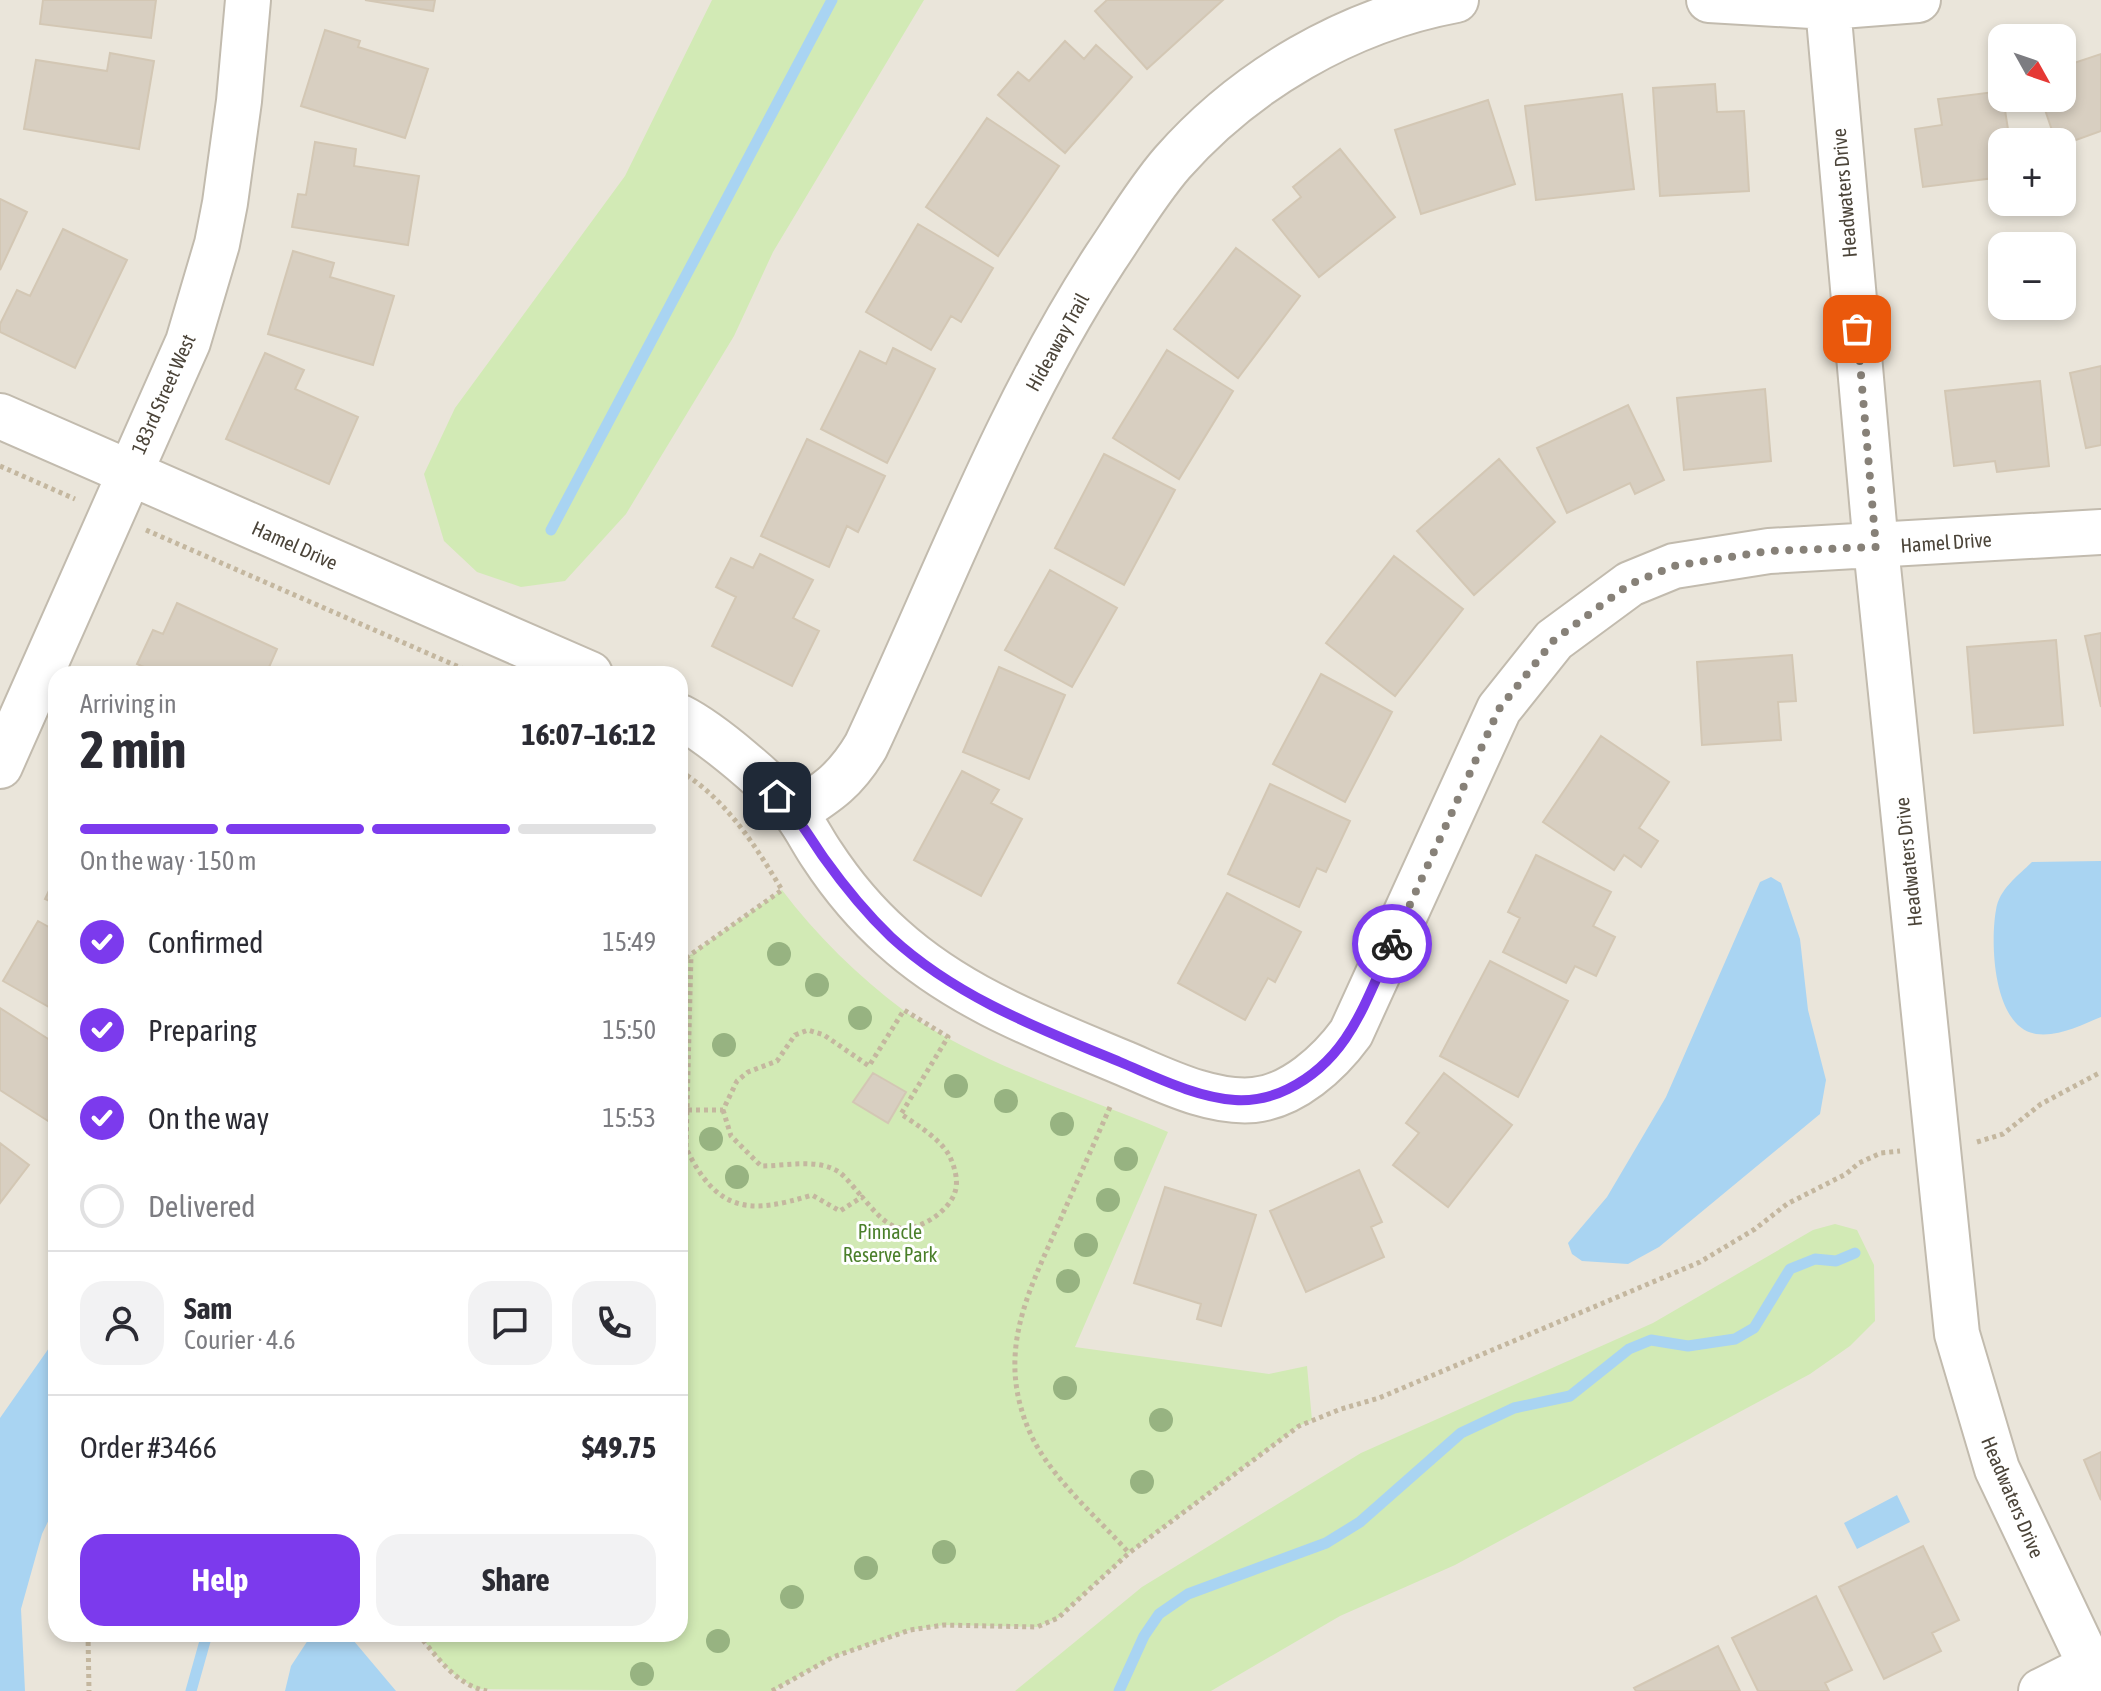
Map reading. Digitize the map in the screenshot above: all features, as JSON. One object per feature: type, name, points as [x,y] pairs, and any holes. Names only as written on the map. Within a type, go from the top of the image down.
[{"type":"street","name":"183rd Street West","points":[[0,766],[188,342],[217,244],[239,101],[248,0]]},
{"type":"street","name":"Hideaway Trail","points":[[795,813],[830,791],[849,773],[866,746],[992,465],[1059,333],[1135,213],[1171,164],[1247,95],[1298,61],[1365,25],[1456,0]]},
{"type":"street","points":[[1709,0],[1828,7],[1918,0]]},
{"type":"street","name":"Headwaters Drive","points":[[1828,7],[1876,547],[1957,1334],[1997,1469],[2097,1672]]},
{"type":"street","name":"Hamel Drive","points":[[0,416],[572,666]]},
{"type":"street","name":"Hamel Drive","points":[[688,722],[717,742],[795,813],[824,858],[869,913],[890,936],[942,977],[1020,1020],[1177,1085],[1232,1100],[1256,1100],[1287,1089],[1337,1053],[1351,1033],[1499,709],[1554,640],[1630,584],[1674,566],[1769,551],[2101,532]]},
{"type":"street","points":[[2041,1691],[2097,1672]]},
{"type":"path","points":[[0,466],[457,666]]},
{"type":"path","points":[[688,776],[697,781],[749,835],[782,890],[688,957]]},
{"type":"path","points":[[691,955],[688,1110],[723,1110]]},
{"type":"path","points":[[904,1010],[948,1037],[901,1114],[948,1153],[956,1171],[955,1192],[942,1211],[920,1226],[900,1228],[882,1219],[862,1197],[840,1172],[813,1163],[761,1166],[731,1136],[723,1110],[737,1081],[748,1072],[777,1061],[795,1035],[808,1030],[824,1035],[869,1066],[904,1010]]},
{"type":"path","points":[[772,1691],[833,1657],[910,1630],[944,1625],[1037,1627],[1058,1618],[1129,1553],[1299,1426],[1379,1398],[1700,1262],[1755,1229],[1787,1204],[1881,1153],[1981,1142],[2003,1134],[2041,1104],[2101,1072]]},
{"type":"path","points":[[1110,1107],[1024,1300],[1017,1325],[1015,1368],[1016,1383],[1032,1436],[1060,1477],[1129,1553]]},
{"type":"path","points":[[688,1152],[699,1175],[725,1200],[752,1207],[812,1195],[840,1211],[862,1197]]},
{"type":"path","points":[[88,1642],[89,1691]]},
{"type":"path","points":[[425,1642],[451,1672],[475,1689],[487,1691]]},
{"type":"shaded area","points":[[0,0],[2101,0],[2101,1691],[0,1691]]},
{"type":"green space","points":[[712,0],[924,0],[773,252],[734,336],[626,514],[565,581],[521,587],[477,572],[444,541],[424,474],[455,408],[625,176]]},
{"type":"green space","name":"Pinnacle Reserve Park","points":[[782,890],[823,939],[854,969],[931,1029],[996,1062],[1168,1132],[1075,1347],[1269,1374],[1307,1366],[1312,1420],[1299,1426],[1129,1553],[1058,1618],[1037,1627],[944,1625],[910,1630],[833,1657],[772,1691],[475,1689],[451,1672],[425,1642],[688,1642],[688,956]]},
{"type":"green space","points":[[1835,1224],[1857,1230],[1874,1265],[1875,1321],[1850,1346],[1810,1374],[1455,1565],[1340,1616],[1211,1691],[1015,1691],[1142,1587],[1361,1453],[1653,1323],[1813,1230]]},
{"type":"water","points":[[2101,861],[2101,1017],[2070,1030],[2036,1034],[2022,1028],[2003,1000],[1995,962],[1994,925],[1998,902],[2010,883],[2032,862]]},
{"type":"water","points":[[1771,877],[1781,883],[1800,939],[1808,1010],[1826,1080],[1820,1114],[1659,1247],[1628,1264],[1582,1261],[1572,1254],[1568,1243],[1607,1197],[1666,1097],[1760,882]]},
{"type":"water","points":[[48,1349],[48,1522],[21,1609],[25,1691],[0,1691],[0,1418]]},
{"type":"water","points":[[1897,1495],[1910,1522],[1857,1549],[1844,1523]]},
{"type":"water","points":[[307,1642],[355,1642],[396,1691],[285,1691],[291,1666]]},
{"type":"building","points":[[43,0],[156,0],[151,38],[40,24]]},
{"type":"building","points":[[365,0],[435,0],[433,11]]},
{"type":"building","points":[[1107,0],[1223,0],[1147,69],[1095,11]]},
{"type":"building","points":[[325,30],[360,41],[358,47],[428,69],[405,138],[301,106]]},
{"type":"building","points":[[1065,41],[1084,59],[1096,45],[1132,77],[1065,153],[998,95],[1018,72],[1029,81]]},
{"type":"building","points":[[110,53],[154,61],[139,149],[24,129],[36,60],[107,71]]},
{"type":"building","points":[[2101,54],[2101,131],[2076,140],[2076,128],[2051,128],[2046,112],[2076,112],[2076,62]]},
{"type":"building","points":[[1715,84],[1717,112],[1744,111],[1749,191],[1660,196],[1653,88]]},
{"type":"building","points":[[1988,93],[1988,112],[2005,112],[2008,128],[1988,128],[1988,179],[1923,187],[1915,129],[1942,125],[1938,99]]},
{"type":"building","points":[[1622,94],[1634,189],[1536,200],[1525,106]]},
{"type":"building","points":[[1488,100],[1515,184],[1421,214],[1395,130]]},
{"type":"building","points":[[987,118],[1059,166],[998,256],[926,207]]},
{"type":"building","points":[[315,142],[356,149],[354,166],[419,176],[408,245],[292,227],[298,194],[306,195]]},
{"type":"building","points":[[1340,149],[1395,217],[1319,277],[1273,220],[1301,197],[1293,187]]},
{"type":"building","points":[[0,199],[27,212],[0,270]]},
{"type":"building","points":[[918,224],[993,268],[961,322],[951,316],[931,350],[866,312]]},
{"type":"building","points":[[63,229],[127,260],[75,368],[0,332],[0,324],[17,290],[30,296]]},
{"type":"building","points":[[1236,248],[1300,296],[1238,378],[1174,329]]},
{"type":"building","points":[[293,251],[334,263],[330,277],[394,296],[373,365],[268,334]]},
{"type":"building","points":[[893,348],[935,369],[887,463],[821,429],[860,351],[886,364]]},
{"type":"building","points":[[1167,350],[1233,391],[1179,479],[1113,438]]},
{"type":"building","points":[[265,353],[304,370],[295,389],[358,417],[329,484],[226,439]]},
{"type":"building","points":[[2101,366],[2101,445],[2086,448],[2070,373]]},
{"type":"building","points":[[2040,381],[2049,466],[1997,472],[1995,461],[1954,466],[1945,391]]},
{"type":"building","points":[[1765,389],[1771,461],[1684,470],[1677,398]]},
{"type":"building","points":[[1628,405],[1664,480],[1635,494],[1630,483],[1567,513],[1537,448]]},
{"type":"building","points":[[807,439],[885,476],[858,532],[847,526],[829,567],[761,536]]},
{"type":"building","points":[[1104,454],[1175,490],[1124,585],[1055,548]]},
{"type":"building","points":[[1499,459],[1555,522],[1474,595],[1417,531]]},
{"type":"building","points":[[760,554],[813,580],[793,618],[819,631],[792,686],[712,646],[736,597],[716,587],[731,558],[753,568]]},
{"type":"building","points":[[1394,556],[1463,609],[1395,696],[1326,643]]},
{"type":"building","points":[[1050,570],[1117,608],[1072,687],[1005,650]]},
{"type":"building","points":[[177,603],[277,649],[270,666],[137,664],[153,630],[163,634]]},
{"type":"building","points":[[2101,633],[2101,707],[2085,636]]},
{"type":"building","points":[[2056,640],[2063,725],[1974,733],[1967,647]]},
{"type":"building","points":[[1792,655],[1796,701],[1778,702],[1781,740],[1702,745],[1697,662]]},
{"type":"building","points":[[999,667],[1065,695],[1029,779],[963,752]]},
{"type":"building","points":[[1321,674],[1392,712],[1345,802],[1273,764]]},
{"type":"building","points":[[1601,736],[1669,782],[1639,828],[1658,841],[1641,867],[1624,855],[1614,870],[1543,822]]},
{"type":"building","points":[[962,771],[999,790],[991,803],[1022,819],[981,896],[914,860]]},
{"type":"building","points":[[1270,784],[1350,821],[1326,872],[1317,868],[1299,907],[1228,874]]},
{"type":"building","points":[[1536,855],[1611,892],[1593,926],[1615,937],[1596,976],[1575,966],[1566,983],[1503,952],[1520,918],[1508,912]]},
{"type":"building","points":[[1227,893],[1301,932],[1275,982],[1268,978],[1245,1020],[1178,983]]},
{"type":"building","points":[[38,921],[48,927],[48,1006],[3,981]]},
{"type":"building","points":[[1490,961],[1568,1001],[1518,1097],[1440,1056]]},
{"type":"building","points":[[0,1008],[48,1039],[48,1121],[0,1090]]},
{"type":"building","points":[[873,1073],[906,1092],[888,1123],[853,1102]]},
{"type":"building","points":[[1444,1073],[1512,1125],[1448,1207],[1393,1165],[1419,1133],[1406,1123]]},
{"type":"building","points":[[0,1143],[29,1165],[0,1203]]},
{"type":"building","points":[[1359,1170],[1382,1222],[1371,1227],[1384,1257],[1306,1292],[1270,1211]]},
{"type":"building","points":[[1165,1187],[1256,1215],[1221,1326],[1197,1319],[1201,1304],[1134,1283]]},
{"type":"building","points":[[2101,1452],[2101,1500],[2084,1460]]},
{"type":"building","points":[[1923,1546],[1959,1620],[1932,1633],[1941,1651],[1884,1679],[1839,1587]]},
{"type":"building","points":[[1816,1596],[1852,1670],[1825,1683],[1829,1691],[1758,1691],[1732,1638]]},
{"type":"building","points":[[1718,1646],[1740,1691],[1636,1691],[1634,1688]]},
{"type":"waterway","points":[[551,530],[832,0]]},
{"type":"waterway","points":[[1119,1691],[1144,1636],[1159,1614],[1188,1594],[1326,1543],[1360,1522],[1461,1433],[1514,1408],[1570,1396],[1629,1349],[1651,1340],[1688,1346],[1735,1339],[1754,1328],[1790,1269],[1815,1259],[1836,1261],[1855,1253]]},
{"type":"waterway","points":[[191,1691],[205,1642]]},
{"type":"way so far","points":[[1392,944],[1499,709],[1554,640],[1630,584],[1674,566],[1769,551],[1876,547],[1857,329]]},
{"type":"route","points":[[777,796],[795,813],[824,858],[869,913],[890,936],[942,977],[1020,1020],[1177,1085],[1232,1100],[1256,1100],[1287,1089],[1337,1053],[1351,1033],[1392,944]]}]
